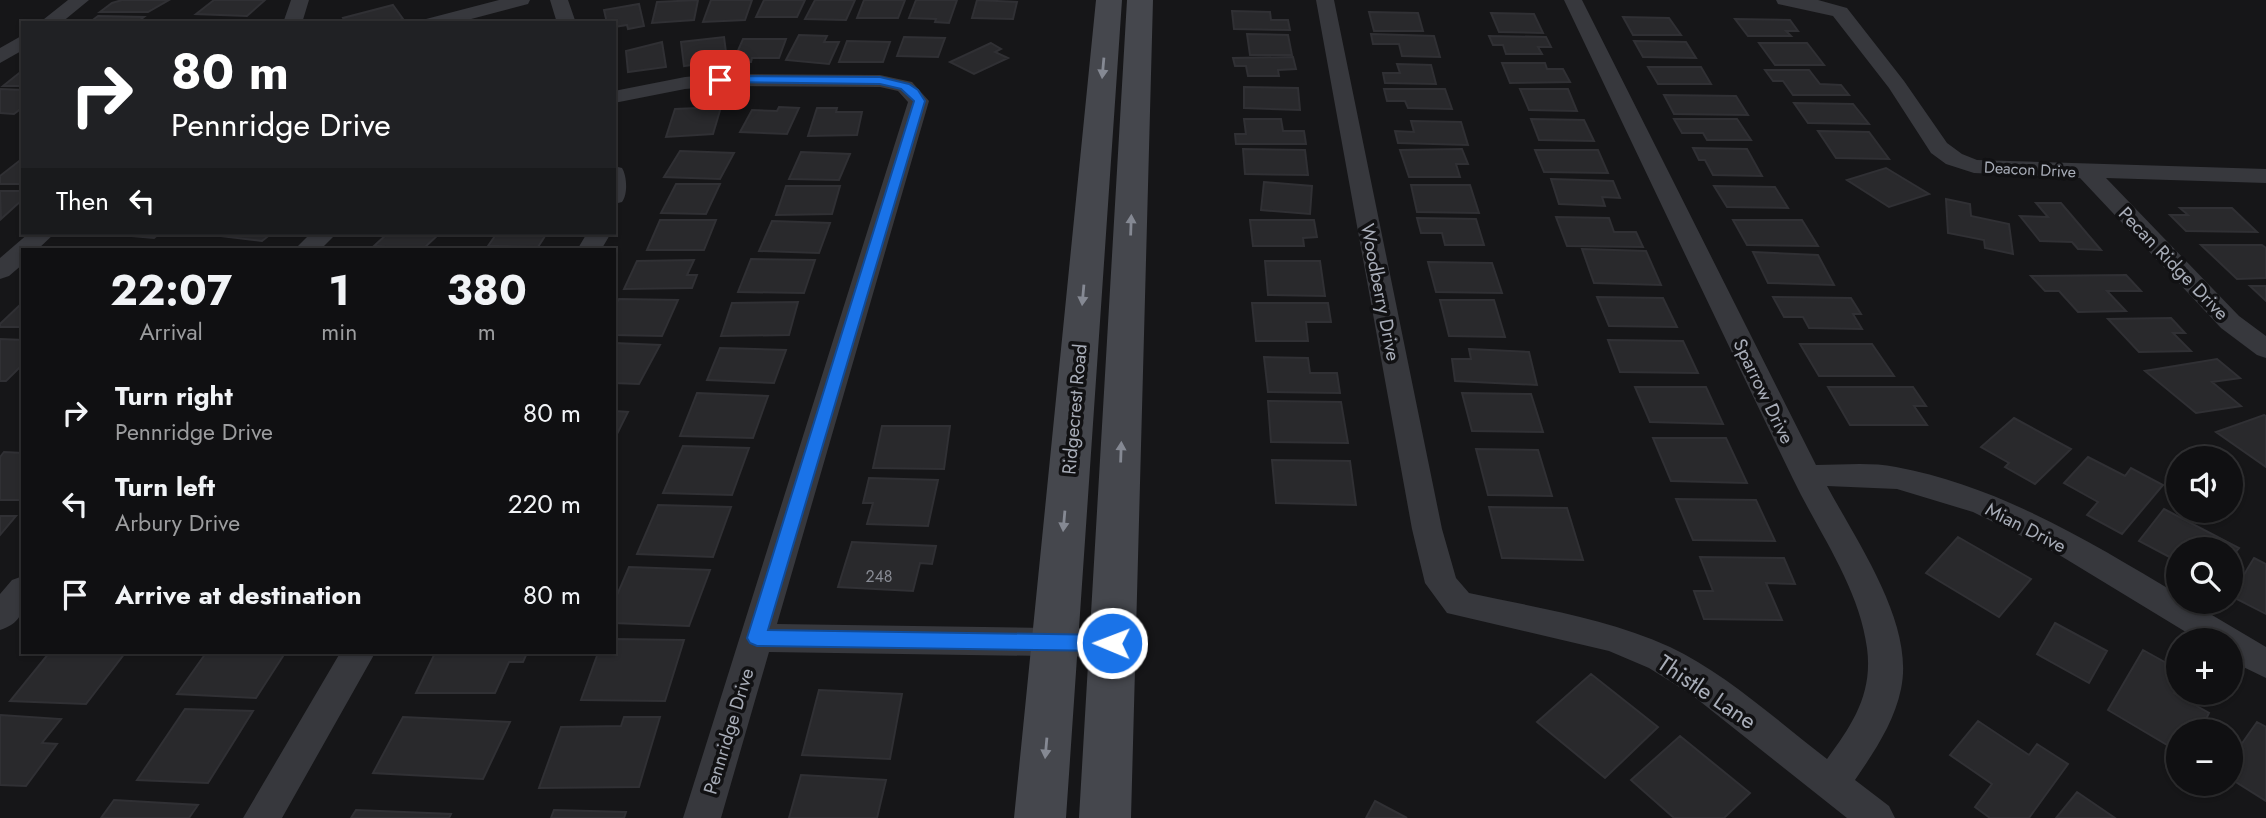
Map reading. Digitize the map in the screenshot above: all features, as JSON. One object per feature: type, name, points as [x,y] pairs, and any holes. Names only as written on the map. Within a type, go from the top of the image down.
[{"type":"main road","name":"Ridgecrest Road","points":[[1040,818],[1108,0]]},
{"type":"main road","points":[[1105,818],[1140,0]]},
{"type":"street","points":[[51,21],[80,0]]},
{"type":"street","points":[[293,21],[300,0]]},
{"type":"street","points":[[441,21],[521,0]]},
{"type":"street","points":[[559,0],[566,21]]},
{"type":"street","name":"Woodberry Drive","points":[[1325,0],[1427,529],[1441,583]]},
{"type":"street","name":"Sparrow Drive","points":[[1573,0],[1806,477],[1870,599],[1881,633],[1887,670],[1873,723],[1831,783]]},
{"type":"street","name":"Deacon Drive","points":[[1785,0],[1840,12],[1897,85],[1939,148],[1954,159],[1974,166],[2004,169],[2266,176]]},
{"type":"street","points":[[0,57],[21,42]]},
{"type":"street","name":"Pennridge Drive","points":[[616,97],[685,83],[720,80],[880,81],[905,86],[914,92],[919,101],[702,818]]},
{"type":"street","name":"Pecan Ridge Drive","points":[[2087,172],[2230,322],[2266,349]]},
{"type":"street","points":[[25,248],[41,235]]},
{"type":"street","points":[[308,248],[323,235]]},
{"type":"street","points":[[0,271],[21,252]]},
{"type":"street","name":"Mian Drive","points":[[1806,477],[1895,478],[1958,494],[2030,524],[2206,628]]},
{"type":"street","name":"Thistle Lane","points":[[1441,583],[1459,604],[1614,638],[1661,658],[1704,685],[1876,818]]},
{"type":"street","points":[[0,617],[21,591]]},
{"type":"street","points":[[757,638],[1112,643]]},
{"type":"street","points":[[2243,651],[2266,664]]},
{"type":"street","points":[[262,818],[357,654]]},
{"type":"building","points":[[122,0],[169,0],[148,12],[100,12],[112,3]]},
{"type":"building","points":[[214,0],[265,0],[247,16],[196,14]]},
{"type":"building","points":[[698,0],[694,20],[652,23],[657,2]]},
{"type":"building","points":[[711,0],[752,0],[745,20],[703,22]]},
{"type":"building","points":[[764,0],[805,0],[797,17],[756,17]]},
{"type":"building","points":[[815,0],[855,0],[846,20],[805,19]]},
{"type":"building","points":[[864,0],[905,0],[898,18],[857,18]]},
{"type":"building","points":[[916,0],[957,0],[949,23],[935,22],[936,19],[909,18]]},
{"type":"building","points":[[977,0],[1017,2],[1013,19],[972,18]]},
{"type":"building","points":[[639,4],[644,26],[628,29],[627,25],[616,27],[616,21],[607,21],[604,10]]},
{"type":"building","points":[[393,5],[403,19],[345,21],[343,18]]},
{"type":"building","points":[[1232,11],[1270,12],[1271,20],[1288,20],[1290,30],[1234,29]]},
{"type":"building","points":[[1369,12],[1418,13],[1423,31],[1374,31]]},
{"type":"building","points":[[1491,13],[1534,14],[1543,33],[1499,32]]},
{"type":"building","points":[[98,16],[144,17],[139,21],[92,21]]},
{"type":"building","points":[[1623,17],[1669,18],[1681,35],[1633,35]]},
{"type":"building","points":[[1735,19],[1790,20],[1798,31],[1786,31],[1791,36],[1748,36]]},
{"type":"building","points":[[1247,34],[1288,35],[1292,55],[1250,55]]},
{"type":"building","points":[[1371,34],[1434,36],[1440,57],[1402,56],[1399,44],[1373,44]]},
{"type":"building","points":[[799,35],[827,36],[824,42],[839,42],[829,64],[786,60]]},
{"type":"building","points":[[1489,36],[1546,37],[1551,47],[1538,47],[1542,54],[1506,54],[1503,45],[1493,45]]},
{"type":"building","points":[[724,37],[727,60],[684,66],[681,42]]},
{"type":"building","points":[[904,37],[945,38],[938,57],[897,56]]},
{"type":"building","points":[[743,39],[786,39],[779,58],[752,58],[751,62],[733,62]]},
{"type":"building","points":[[847,41],[890,42],[883,62],[839,62]]},
{"type":"building","points":[[1634,41],[1686,42],[1696,58],[1643,57]]},
{"type":"building","points":[[662,42],[666,67],[628,72],[626,51]]},
{"type":"building","points":[[991,43],[1001,49],[995,52],[1008,58],[974,74],[950,62]]},
{"type":"building","points":[[1759,43],[1807,43],[1824,65],[1775,65]]},
{"type":"building","points":[[1293,57],[1296,69],[1278,70],[1279,76],[1248,76],[1246,66],[1235,66],[1233,58]]},
{"type":"building","points":[[1502,63],[1545,63],[1547,69],[1563,69],[1570,82],[1510,83]]},
{"type":"building","points":[[1397,64],[1431,65],[1436,84],[1385,83],[1383,73],[1400,73]]},
{"type":"building","points":[[1648,67],[1701,67],[1711,84],[1658,84]]},
{"type":"building","points":[[1765,70],[1809,70],[1820,84],[1841,85],[1849,95],[1793,95],[1783,81],[1773,81]]},
{"type":"building","points":[[21,72],[21,86],[3,86]]},
{"type":"building","points":[[1244,87],[1298,88],[1300,110],[1244,108]]},
{"type":"building","points":[[0,89],[21,90],[21,109],[14,114],[0,113]]},
{"type":"building","points":[[1384,89],[1445,89],[1452,109],[1408,108],[1405,101],[1387,101]]},
{"type":"building","points":[[1520,89],[1568,89],[1577,111],[1529,110]]},
{"type":"building","points":[[1664,95],[1736,96],[1748,115],[1674,114]]},
{"type":"building","points":[[1794,103],[1853,104],[1869,124],[1808,123]]},
{"type":"building","points":[[721,107],[713,134],[666,137],[675,109]]},
{"type":"building","points":[[779,107],[799,108],[787,134],[740,132],[752,110],[777,111]]},
{"type":"building","points":[[817,108],[837,108],[836,112],[862,112],[857,135],[808,136]]},
{"type":"building","points":[[1244,119],[1281,119],[1283,131],[1304,131],[1306,144],[1236,144],[1235,134],[1246,134]]},
{"type":"building","points":[[1531,119],[1584,120],[1594,141],[1539,140]]},
{"type":"building","points":[[1674,119],[1737,119],[1751,140],[1707,140],[1703,133],[1682,133]]},
{"type":"building","points":[[1411,121],[1461,122],[1468,145],[1398,143],[1395,131],[1414,132]]},
{"type":"building","points":[[1818,131],[1869,132],[1889,159],[1836,158]]},
{"type":"building","points":[[1693,148],[1747,149],[1762,176],[1713,175],[1705,160],[1699,160]]},
{"type":"building","points":[[1243,149],[1305,150],[1308,175],[1245,174]]},
{"type":"building","points":[[1462,149],[1468,164],[1456,164],[1460,177],[1409,177],[1400,150]]},
{"type":"building","points":[[1535,150],[1598,150],[1608,173],[1544,172]]},
{"type":"building","points":[[680,151],[734,153],[720,179],[664,177]]},
{"type":"building","points":[[801,152],[850,154],[839,180],[789,179]]},
{"type":"building","points":[[21,160],[21,184],[0,184],[0,176]]},
{"type":"building","points":[[1886,168],[1929,194],[1889,207],[1847,180]]},
{"type":"building","points":[[1551,179],[1613,181],[1620,198],[1602,197],[1605,206],[1559,204]]},
{"type":"building","points":[[1264,182],[1312,186],[1310,214],[1261,210]]},
{"type":"building","points":[[676,184],[720,184],[706,214],[661,213]]},
{"type":"building","points":[[1411,185],[1470,185],[1479,213],[1417,212]]},
{"type":"building","points":[[786,186],[840,186],[832,214],[776,215]]},
{"type":"building","points":[[1714,186],[1775,187],[1788,208],[1727,207]]},
{"type":"building","points":[[0,191],[21,191],[21,201],[1,219]]},
{"type":"building","points":[[1946,199],[1970,204],[1971,216],[2009,224],[2013,254],[1985,248],[1984,240],[1948,233]]},
{"type":"building","points":[[2036,203],[2061,203],[2101,250],[2078,249],[2072,242],[2040,241],[2020,216],[2048,217]]},
{"type":"building","points":[[2180,208],[2232,208],[2257,232],[2186,231],[2170,215],[2188,215]]},
{"type":"building","points":[[1556,217],[1609,218],[1614,232],[1636,232],[1643,247],[1567,246]]},
{"type":"building","points":[[1417,218],[1476,219],[1484,245],[1445,245],[1442,233],[1421,233]]},
{"type":"building","points":[[660,220],[716,220],[704,250],[647,250]]},
{"type":"building","points":[[1250,220],[1314,220],[1317,237],[1303,238],[1304,246],[1253,246]]},
{"type":"building","points":[[1733,220],[1802,220],[1818,246],[1747,245]]},
{"type":"building","points":[[772,221],[830,223],[819,253],[759,251]]},
{"type":"building","points":[[120,235],[158,235],[154,238]]},
{"type":"building","points":[[212,235],[270,235],[262,241]]},
{"type":"building","points":[[386,235],[438,235],[424,248],[374,246]]},
{"type":"building","points":[[496,235],[546,235],[538,247],[488,246]]},
{"type":"building","points":[[2201,245],[2262,245],[2266,248],[2266,278],[2237,279]]},
{"type":"building","points":[[1582,249],[1646,251],[1661,285],[1594,283]]},
{"type":"building","points":[[1753,252],[1818,255],[1834,285],[1768,283]]},
{"type":"building","points":[[751,259],[815,260],[804,293],[738,292]]},
{"type":"building","points":[[694,260],[687,275],[697,275],[692,288],[624,289],[637,261]]},
{"type":"building","points":[[1265,261],[1320,261],[1325,296],[1268,295]]},
{"type":"building","points":[[1428,262],[1492,263],[1502,293],[1436,292]]},
{"type":"building","points":[[2126,275],[2141,291],[2107,291],[2126,311],[2078,312],[2059,291],[2045,291],[2031,276]]},
{"type":"building","points":[[2250,286],[2266,286],[2266,301]]},
{"type":"building","points":[[1597,297],[1663,298],[1677,327],[1609,326]]},
{"type":"building","points":[[1773,297],[1851,298],[1861,314],[1853,314],[1862,329],[1809,328],[1803,317],[1784,317]]},
{"type":"building","points":[[619,299],[678,300],[662,336],[616,335],[616,304]]},
{"type":"building","points":[[1440,300],[1494,300],[1505,337],[1449,336]]},
{"type":"building","points":[[798,302],[789,335],[721,336],[732,303]]},
{"type":"building","points":[[1252,303],[1328,303],[1331,322],[1306,322],[1308,341],[1256,341]]},
{"type":"building","points":[[21,304],[21,327],[0,327]]},
{"type":"building","points":[[2171,318],[2185,333],[2173,333],[2191,351],[2139,352],[2108,319]]},
{"type":"building","points":[[0,339],[21,340],[21,366],[6,381],[0,381]]},
{"type":"building","points":[[1608,340],[1683,341],[1698,373],[1620,372]]},
{"type":"building","points":[[616,343],[660,345],[639,384],[616,383]]},
{"type":"building","points":[[1800,344],[1872,344],[1894,376],[1819,376]]},
{"type":"building","points":[[720,348],[786,350],[774,383],[707,380]]},
{"type":"building","points":[[1469,349],[1529,352],[1537,385],[1455,381],[1452,359],[1471,359]]},
{"type":"building","points":[[1264,357],[1308,358],[1310,373],[1337,373],[1340,393],[1268,392]]},
{"type":"building","points":[[2217,359],[2240,378],[2212,382],[2241,406],[2196,413],[2145,371]]},
{"type":"building","points":[[1635,387],[1706,387],[1723,424],[1650,422]]},
{"type":"building","points":[[1828,387],[1913,387],[1926,406],[1914,406],[1927,425],[1850,425]]},
{"type":"building","points":[[697,393],[768,396],[753,438],[680,436]]},
{"type":"building","points":[[1462,393],[1531,394],[1543,432],[1472,431]]},
{"type":"building","points":[[1268,401],[1341,402],[1348,443],[1271,442]]},
{"type":"building","points":[[616,411],[628,412],[617,434]]},
{"type":"building","points":[[2266,416],[2266,467],[2243,451],[2243,446],[2236,446],[2216,432]]},
{"type":"building","points":[[2014,418],[2071,449],[2035,484],[2005,467],[2009,463],[1981,447]]},
{"type":"building","points":[[882,426],[950,426],[944,469],[873,468]]},
{"type":"building","points":[[1653,438],[1726,438],[1747,483],[1671,481]]},
{"type":"building","points":[[683,446],[749,448],[732,495],[663,493]]},
{"type":"building","points":[[1476,449],[1538,450],[1552,496],[1488,495]]},
{"type":"building","points":[[4,452],[21,453],[21,500],[0,500],[0,457]]},
{"type":"building","points":[[2088,457],[2125,476],[2131,468],[2163,485],[2122,534],[2087,515],[2098,502],[2064,483]]},
{"type":"building","points":[[1272,460],[1350,461],[1356,505],[1276,503]]},
{"type":"building","points":[[869,478],[938,480],[928,526],[867,524],[873,503],[863,503]]},
{"type":"building","points":[[1676,499],[1756,500],[1775,541],[1693,540]]},
{"type":"building","points":[[658,505],[731,507],[713,557],[637,554]]},
{"type":"building","points":[[1489,507],[1567,508],[1583,560],[1502,558]]},
{"type":"building","points":[[2164,509],[2166,523],[2191,523],[2218,537],[2166,537],[2166,555],[2139,541]]},
{"type":"building","points":[[0,516],[16,516],[0,535]]},
{"type":"building","points":[[1958,537],[2031,579],[1999,617],[1926,573]]},
{"type":"building","points":[[852,542],[936,546],[932,564],[920,563],[913,591],[838,587]]},
{"type":"building","points":[[1700,557],[1784,558],[1795,584],[1766,583],[1782,620],[1704,619],[1694,591],[1713,591]]},
{"type":"building","points":[[2254,558],[2266,564],[2266,614],[2243,602],[2243,576]]},
{"type":"building","points":[[629,567],[710,570],[689,626],[616,623],[616,597]]},
{"type":"building","points":[[2055,623],[2107,651],[2089,683],[2037,654]]},
{"type":"building","points":[[616,639],[684,640],[665,701],[581,700],[598,654],[616,654]]},
{"type":"building","points":[[2143,650],[2166,663],[2166,705],[2195,705],[2209,713],[2206,719],[2166,719],[2166,744],[2108,710]]},
{"type":"building","points":[[48,654],[124,654],[86,704],[10,701]]},
{"type":"building","points":[[205,654],[284,654],[256,698],[177,694]]},
{"type":"building","points":[[435,654],[527,654],[523,662],[509,662],[495,693],[416,693]]},
{"type":"building","points":[[1591,674],[1658,727],[1605,778],[1537,722]]},
{"type":"building","points":[[819,690],[902,694],[890,759],[802,755]]},
{"type":"building","points":[[185,709],[253,711],[208,783],[137,780]]},
{"type":"building","points":[[0,715],[61,719],[42,743],[57,744],[26,786],[0,785]]},
{"type":"building","points":[[403,717],[510,722],[483,779],[373,773]]},
{"type":"building","points":[[624,717],[660,717],[639,787],[539,788],[561,727],[621,726]]},
{"type":"building","points":[[1978,721],[2029,755],[2037,744],[2068,764],[2029,818],[1990,818],[1975,807],[1992,784],[1950,755]]},
{"type":"building","points":[[2257,722],[2266,727],[2266,801],[2243,787],[2243,742]]},
{"type":"building","points":[[1680,736],[1750,793],[1724,818],[1674,818],[1631,780]]},
{"type":"building","points":[[801,775],[886,780],[877,818],[789,818]]},
{"type":"building","points":[[2077,792],[2115,818],[2056,818]]},
{"type":"building","points":[[114,800],[198,805],[189,818],[101,818]]},
{"type":"building","points":[[1375,801],[1407,818],[1366,818]]},
{"type":"building","points":[[356,810],[451,814],[449,818],[351,818]]},
{"type":"building","points":[[554,810],[626,812],[624,818],[551,818]]},
{"type":"route","points":[[720,80],[880,81],[905,86],[914,92],[919,101],[757,638],[1112,643]]}]
